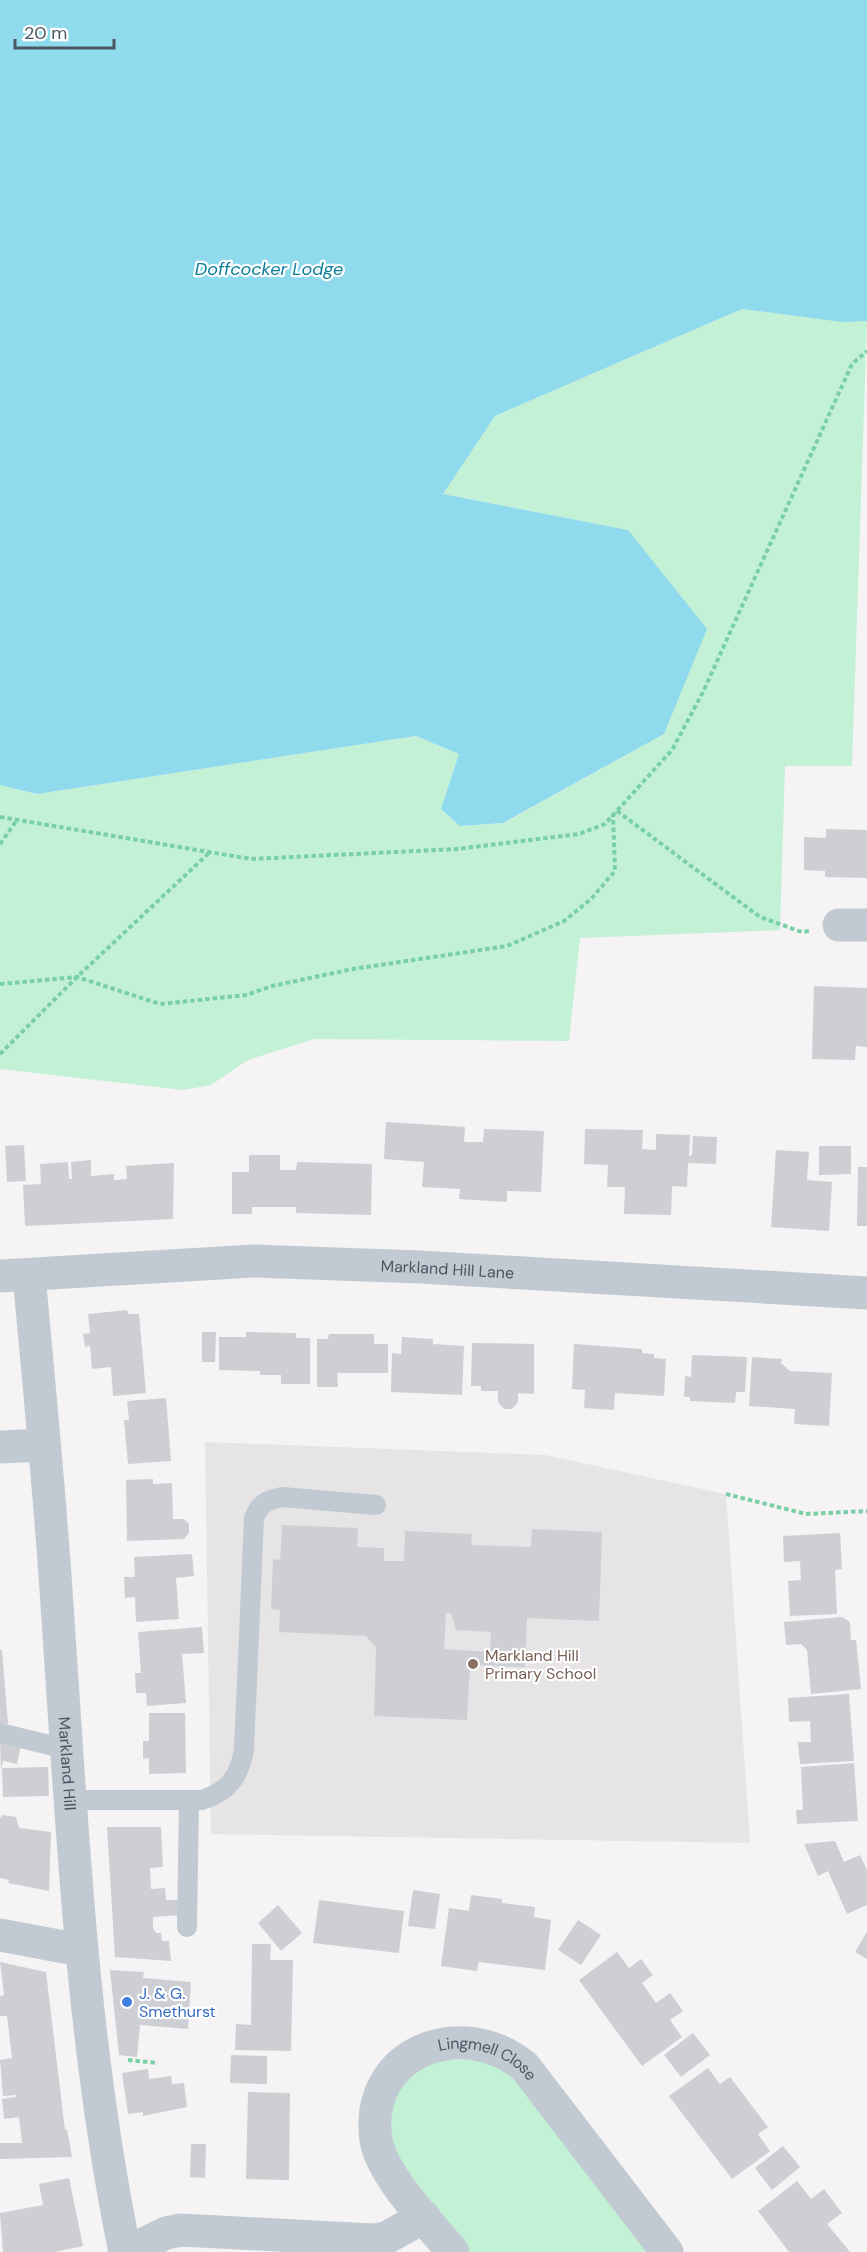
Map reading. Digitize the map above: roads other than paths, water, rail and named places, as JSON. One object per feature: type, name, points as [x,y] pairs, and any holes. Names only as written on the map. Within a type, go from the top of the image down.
[{"type":"street","name":"Markland Hill Lane","points":[[15,1275],[254,1261],[432,1268],[867,1293]]},
{"type":"street","name":"Markland Hill","points":[[15,1275],[44,1444],[80,1950],[110,2182],[126,2252]]},
{"type":"street","points":[[0,1447],[44,1444]]},
{"type":"street","points":[[0,1935],[80,1950]]},
{"type":"street","name":"Lingmell Close","points":[[453,2252],[424,2217],[383,2159],[376,2141],[378,2102],[386,2084],[413,2055],[429,2046],[469,2042],[500,2050],[525,2067],[667,2252]]},
{"type":"street","points":[[126,2252],[166,2233],[181,2230],[372,2240],[386,2238],[424,2217]]},
{"type":"lane","points":[[69,1800],[202,1800],[219,1794],[233,1782],[241,1768],[244,1750],[254,1518],[259,1506],[269,1499],[282,1497],[376,1504]]},
{"type":"lane","points":[[0,1733],[66,1749]]},
{"type":"lane","points":[[187,1927],[189,1800]]},
{"type":"water","name":"Doffcocker Lodge","points":[[0,0],[867,0],[867,321],[842,322],[742,309],[495,416],[443,494],[628,530],[707,629],[664,734],[503,823],[460,826],[441,809],[459,754],[416,736],[37,794],[0,785]]},
{"type":"place","name":"Markland Hill Primary School","points":[[473,1664]]},
{"type":"place","name":"J. & G. Smethurst","points":[[127,2002]]}]
